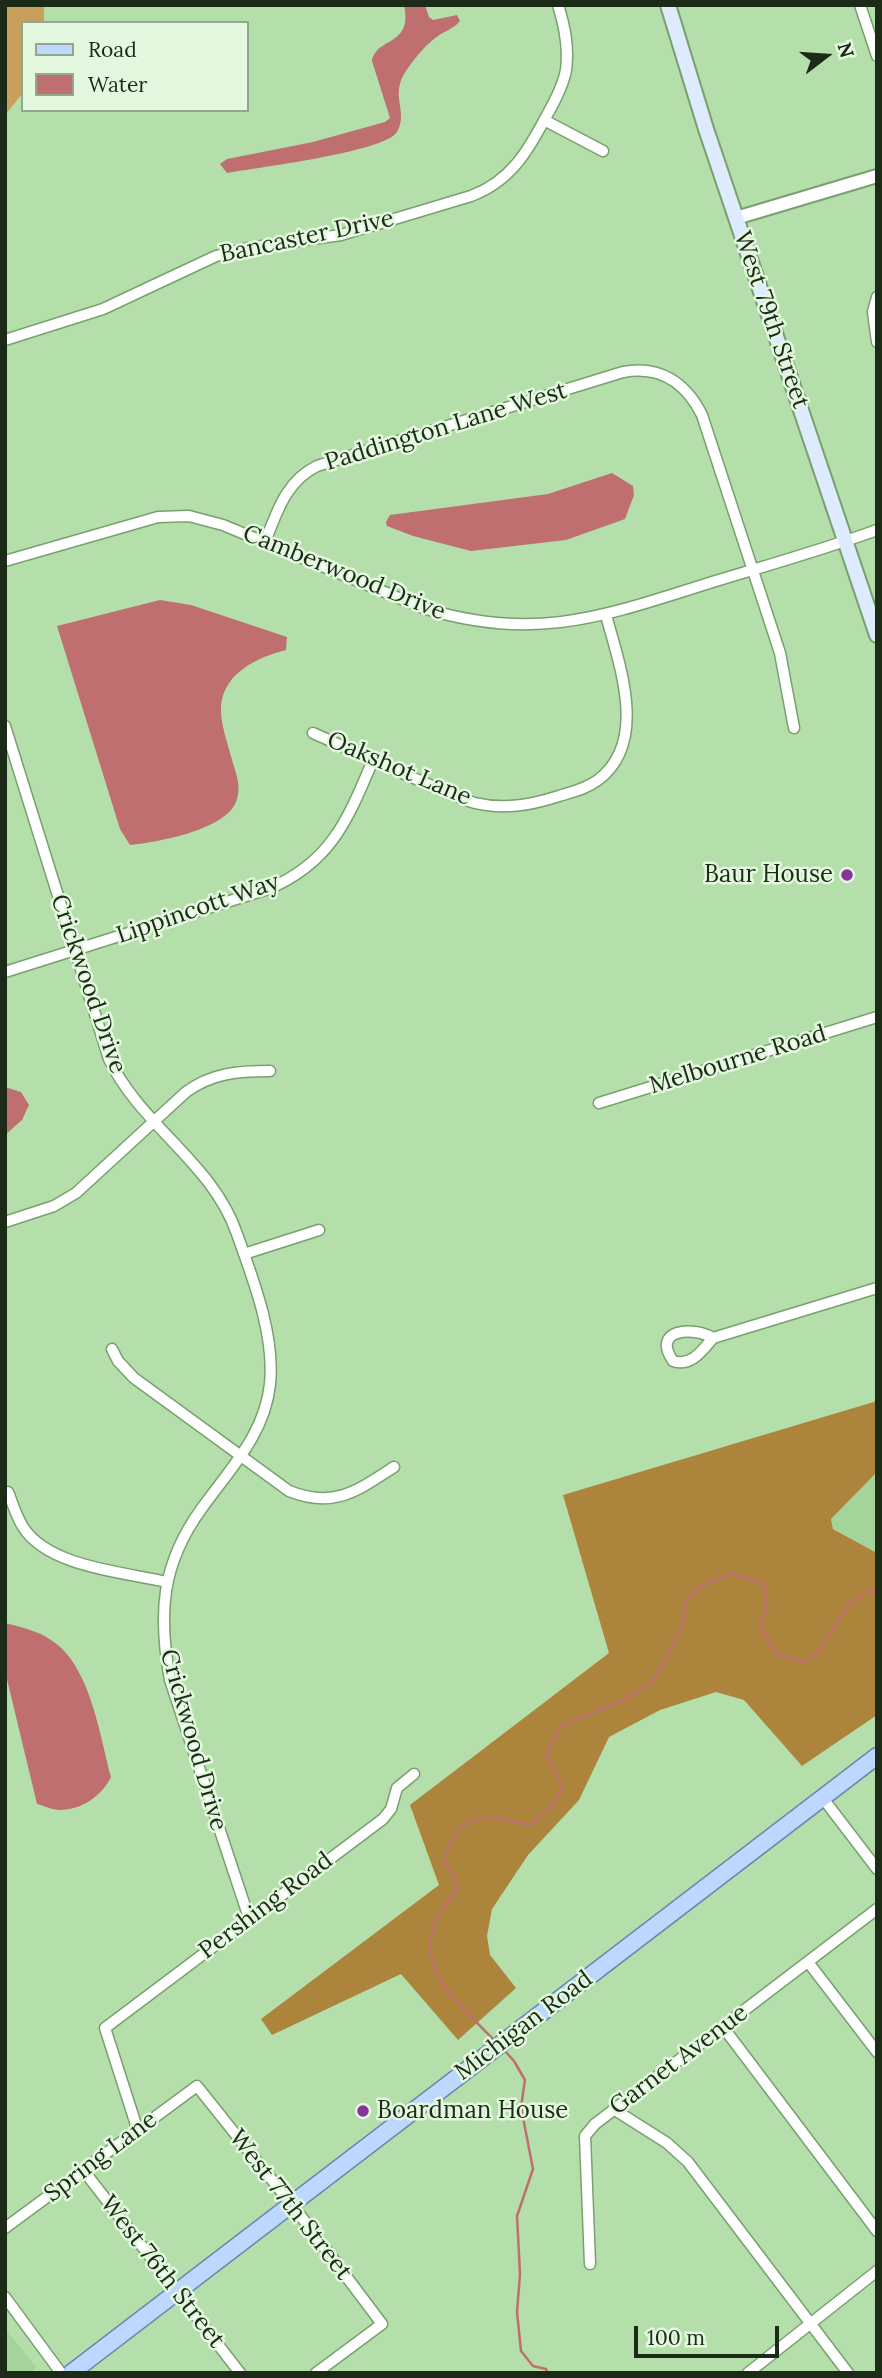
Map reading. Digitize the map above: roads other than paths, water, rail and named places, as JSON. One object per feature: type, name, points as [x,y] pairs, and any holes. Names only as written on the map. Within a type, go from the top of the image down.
[{"type":"main road","name":"West 79th Street","points":[[668,5],[736,218],[877,635]]},
{"type":"main road","name":"Michigan Road","points":[[71,2373],[877,1756]]},
{"type":"street","name":"Bancaster Drive","points":[[5,340],[103,309],[216,256],[248,248],[350,233],[475,195],[495,184],[516,166],[530,148],[559,90],[566,69],[567,42],[558,5]]},
{"type":"street","points":[[859,5],[877,57]]},
{"type":"street","points":[[544,120],[603,151]]},
{"type":"street","points":[[736,218],[877,176]]},
{"type":"street","points":[[877,297],[873,313],[877,342]]},
{"type":"street","name":"Paddington Lane West","points":[[265,542],[286,493],[298,479],[313,468],[619,373],[645,370],[667,376],[688,392],[702,415],[753,570]]},
{"type":"street","name":"Camberwood Drive","points":[[5,561],[140,521],[167,516],[189,516],[208,520],[265,542],[423,608],[470,620],[536,625],[606,615],[877,530]]},
{"type":"street","points":[[753,570],[780,653],[794,728]]},
{"type":"street","name":"Oakshot Lane","points":[[313,733],[457,796],[491,806],[531,804],[591,785],[606,773],[617,758],[621,750],[626,718],[624,681],[606,615]]},
{"type":"street","name":"Crickwood Drive","points":[[5,726],[113,1067],[132,1097],[205,1176],[219,1195],[244,1254],[267,1333],[271,1359],[267,1403],[254,1436],[192,1521],[173,1561],[167,1582],[162,1621],[163,1645],[170,1680],[249,1918]]},
{"type":"street","name":"Lippincott Way","points":[[5,972],[268,889],[295,875],[320,856],[340,832],[373,760]]},
{"type":"street","name":"Melbourne Road","points":[[600,1102],[877,1017]]},
{"type":"street","points":[[5,1222],[54,1206],[76,1193],[186,1093],[206,1080],[236,1072],[270,1071]]},
{"type":"street","points":[[244,1254],[319,1230]]},
{"type":"street","points":[[713,1338],[704,1332],[677,1333],[668,1339],[668,1355],[673,1362],[686,1363],[695,1358],[713,1338],[877,1288]]},
{"type":"street","points":[[112,1349],[123,1368],[134,1378],[289,1491],[321,1499],[338,1497],[358,1491],[394,1467]]},
{"type":"street","points":[[8,1492],[23,1528],[46,1550],[71,1561],[167,1582]]},
{"type":"street","name":"Pershing Road","points":[[138,2131],[105,2028],[383,1819],[391,1809],[397,1788],[414,1774]]},
{"type":"street","points":[[822,1797],[877,1869]]},
{"type":"street","name":"Garnet Avenue","points":[[590,2264],[585,2136],[595,2124],[877,1909]]},
{"type":"street","points":[[808,1962],[877,2052]]},
{"type":"street","points":[[723,2027],[877,2231]]},
{"type":"street","name":"Spring Lane","points":[[5,2228],[197,2086]]},
{"type":"street","name":"West 77th Street","points":[[197,2086],[382,2324],[316,2373]]},
{"type":"street","points":[[615,2110],[667,2143],[688,2162],[848,2373]]},
{"type":"street","name":"West 76th Street","points":[[84,2171],[240,2373]]},
{"type":"street","points":[[748,2373],[877,2271]]},
{"type":"street","points":[[5,2297],[61,2373]]},
{"type":"water","points":[[404,5],[425,5],[429,17],[433,20],[457,15],[460,21],[430,42],[406,71],[399,88],[401,117],[397,132],[369,146],[345,152],[227,173],[220,164],[227,159],[313,142],[385,122],[390,118],[372,61],[375,53],[404,28]]},
{"type":"water","points":[[612,473],[633,486],[634,495],[625,519],[566,540],[471,551],[413,536],[387,526],[386,522],[390,515],[548,494]]},
{"type":"water","points":[[160,600],[191,605],[287,637],[286,650],[264,657],[244,668],[228,685],[223,695],[222,720],[238,786],[238,797],[229,812],[219,820],[189,833],[130,845],[120,829],[57,626]]},
{"type":"water","points":[[5,1087],[21,1092],[29,1105],[22,1120],[5,1135]]},
{"type":"water","points":[[5,1623],[35,1632],[64,1651],[75,1666],[92,1702],[111,1777],[96,1796],[76,1808],[60,1810],[37,1804],[5,1671]]},
{"type":"waterway","points":[[494,2040],[446,1988],[436,1971],[430,1952],[431,1933],[440,1912],[458,1890],[453,1874],[444,1861],[457,1831],[476,1819],[487,1818],[531,1825],[555,1803],[562,1786],[546,1754],[562,1725],[622,1701],[651,1683],[683,1623],[686,1600],[703,1585],[732,1573],[765,1585],[767,1606],[760,1626],[776,1654],[802,1662],[816,1654],[850,1603],[871,1591],[877,1592]]},
{"type":"waterway","points":[[504,2050],[525,2080],[521,2107],[533,2169],[517,2216],[520,2274],[517,2312],[521,2351],[533,2366],[546,2369],[548,2373]]},
{"type":"place","name":"Baur House","points":[[847,875]]},
{"type":"place","name":"Boardman House","points":[[363,2111]]}]
